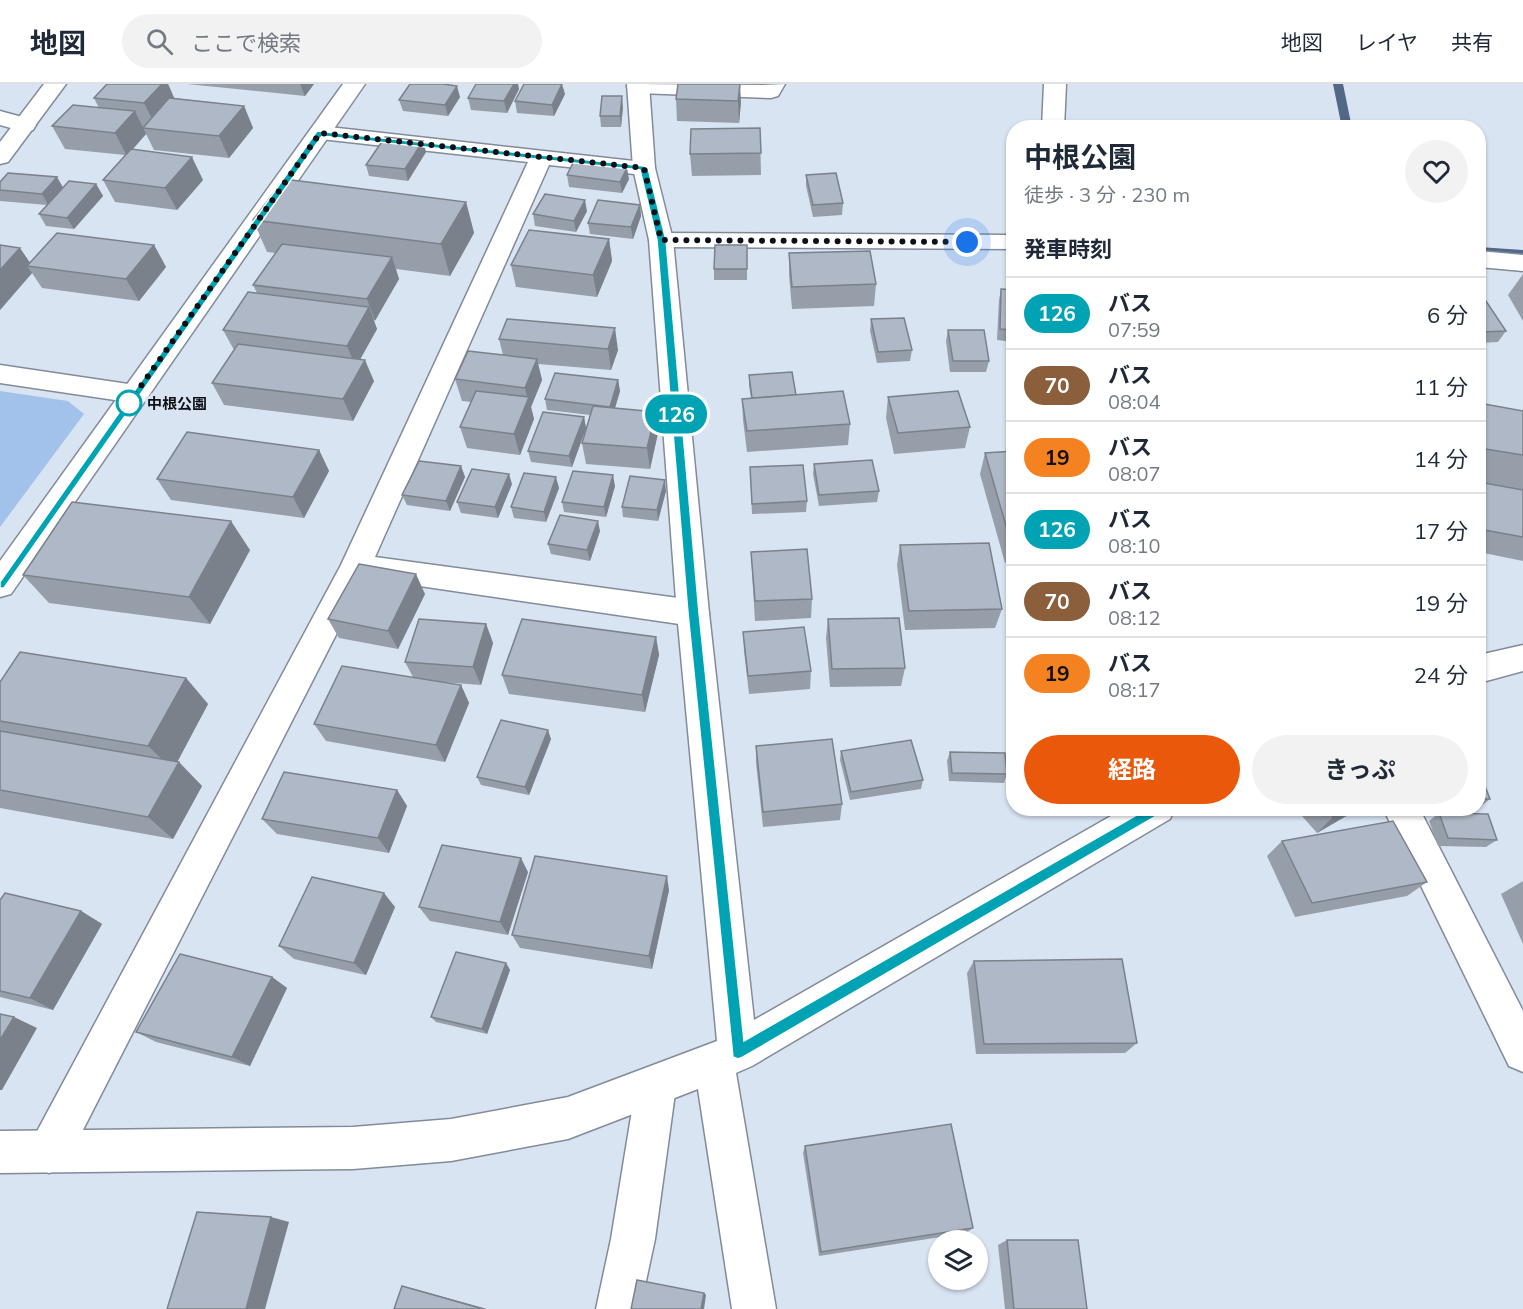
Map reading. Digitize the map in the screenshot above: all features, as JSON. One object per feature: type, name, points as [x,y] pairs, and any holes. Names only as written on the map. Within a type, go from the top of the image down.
[{"type":"street","points":[[0,157],[55,84]]},
{"type":"street","points":[[0,585],[354,84]]},
{"type":"street","points":[[754,1309],[726,1057],[693,613],[661,240],[644,168],[638,85],[771,92],[774,84]]},
{"type":"street","points":[[1053,120],[1055,84]]},
{"type":"street","points":[[0,118],[25,125]]},
{"type":"street","points":[[320,133],[644,168]]},
{"type":"street","points":[[49,1152],[356,566],[542,156]]},
{"type":"street","points":[[661,240],[1006,242]]},
{"type":"street","points":[[1486,260],[1523,263]]},
{"type":"street","points":[[0,374],[135,394]]},
{"type":"street","points":[[356,566],[693,613]]},
{"type":"street","points":[[1486,667],[1523,658]]},
{"type":"street","points":[[0,1152],[353,1149],[451,1140],[568,1118],[656,1086],[726,1057],[1144,816]]},
{"type":"street","points":[[1404,816],[1523,1052]]},
{"type":"street","points":[[618,1309],[633,1239],[656,1086]]},
{"type":"shaded area","points":[[0,391],[68,401],[84,414],[0,527]]},
{"type":"building","points":[[107,84],[162,84],[144,103],[94,98]]},
{"type":"building","points":[[410,84],[457,86],[445,105],[399,100]]},
{"type":"building","points":[[476,84],[514,84],[504,101],[468,98]]},
{"type":"building","points":[[524,84],[562,84],[552,105],[515,101]]},
{"type":"building","points":[[678,84],[740,84],[738,101],[676,99]]},
{"type":"building","points":[[602,96],[622,96],[620,116],[600,116]]},
{"type":"building","points":[[169,98],[244,106],[219,136],[143,128]]},
{"type":"building","points":[[73,105],[135,111],[115,133],[52,126]]},
{"type":"building","points":[[760,128],[761,153],[690,154],[691,129]]},
{"type":"building","points":[[385,137],[423,141],[405,169],[366,165]]},
{"type":"building","points":[[131,149],[192,157],[165,188],[103,180]]},
{"type":"building","points":[[574,161],[627,168],[620,182],[567,175]]},
{"type":"building","points":[[8,173],[57,177],[42,194],[0,190],[0,182]]},
{"type":"building","points":[[836,173],[843,203],[813,205],[806,175]]},
{"type":"building","points":[[284,179],[466,202],[441,244],[253,220]]},
{"type":"building","points":[[69,181],[96,184],[67,218],[39,214]]},
{"type":"building","points":[[545,194],[585,200],[574,221],[533,214]]},
{"type":"building","points":[[598,200],[640,205],[631,227],[588,223]]},
{"type":"building","points":[[529,230],[609,239],[593,275],[511,265]]},
{"type":"building","points":[[57,233],[154,245],[126,279],[27,266]]},
{"type":"building","points":[[282,244],[392,257],[367,299],[253,285]]},
{"type":"building","points":[[0,245],[20,248],[0,270]]},
{"type":"building","points":[[715,245],[747,245],[747,269],[714,269]]},
{"type":"building","points":[[870,251],[876,284],[792,287],[789,253]]},
{"type":"building","points":[[1001,289],[1006,289],[1006,329],[1000,329]]},
{"type":"building","points":[[248,292],[369,307],[347,346],[223,330]]},
{"type":"building","points":[[1486,301],[1506,331],[1486,332]]},
{"type":"building","points":[[904,318],[912,350],[878,352],[871,319]]},
{"type":"building","points":[[507,319],[615,328],[608,349],[499,339]]},
{"type":"building","points":[[948,330],[984,330],[989,361],[953,361]]},
{"type":"building","points":[[238,344],[365,360],[343,399],[212,383]]},
{"type":"building","points":[[468,351],[537,359],[525,388],[455,379]]},
{"type":"building","points":[[792,372],[796,395],[752,398],[749,375]]},
{"type":"building","points":[[555,373],[618,380],[610,407],[545,399]]},
{"type":"building","points":[[476,391],[529,397],[514,434],[460,427]]},
{"type":"building","points":[[843,391],[850,424],[747,431],[742,399]]},
{"type":"building","points":[[958,391],[970,427],[898,433],[888,397]]},
{"type":"building","points":[[1486,404],[1523,411],[1523,455],[1486,449]]},
{"type":"building","points":[[593,406],[656,412],[647,448],[582,443]]},
{"type":"building","points":[[543,412],[584,417],[569,456],[528,451]]},
{"type":"building","points":[[187,432],[319,450],[293,497],[157,479]]},
{"type":"building","points":[[1006,452],[1006,526],[985,453]]},
{"type":"building","points":[[872,460],[879,491],[819,495],[814,464]]},
{"type":"building","points":[[419,461],[461,466],[446,501],[402,495]]},
{"type":"building","points":[[803,465],[807,501],[752,504],[750,467]]},
{"type":"building","points":[[472,469],[509,474],[495,507],[457,502]]},
{"type":"building","points":[[573,471],[613,475],[604,507],[562,502]]},
{"type":"building","points":[[524,473],[556,477],[544,512],[511,507]]},
{"type":"building","points":[[630,476],[665,480],[657,510],[622,507]]},
{"type":"building","points":[[1486,483],[1523,490],[1523,537],[1486,530]]},
{"type":"building","points":[[72,502],[231,521],[189,597],[23,575]]},
{"type":"building","points":[[560,515],[598,521],[587,550],[548,544]]},
{"type":"building","points":[[989,543],[1002,609],[909,611],[900,545]]},
{"type":"building","points":[[807,549],[812,599],[755,601],[751,552]]},
{"type":"building","points":[[359,564],[416,574],[388,631],[328,619]]},
{"type":"building","points":[[899,618],[905,668],[832,669],[828,619]]},
{"type":"building","points":[[419,619],[486,624],[473,667],[405,662]]},
{"type":"building","points":[[522,619],[656,637],[642,695],[502,675]]},
{"type":"building","points":[[804,627],[811,671],[748,676],[743,632]]},
{"type":"building","points":[[20,652],[186,678],[148,746],[0,721],[0,682]]},
{"type":"building","points":[[342,666],[461,685],[436,745],[314,724]]},
{"type":"building","points":[[501,720],[548,730],[525,787],[477,777]]},
{"type":"building","points":[[0,731],[179,762],[148,817],[0,790]]},
{"type":"building","points":[[832,739],[842,804],[763,812],[756,746]]},
{"type":"building","points":[[911,740],[923,780],[851,792],[841,751]]},
{"type":"building","points":[[950,752],[1005,753],[1006,774],[952,773]]},
{"type":"building","points":[[284,772],[397,790],[378,838],[262,819]]},
{"type":"building","points":[[1488,814],[1497,840],[1448,838],[1440,816],[1486,816]]},
{"type":"building","points":[[1393,821],[1427,882],[1312,903],[1282,841]]},
{"type":"building","points":[[442,845],[521,858],[500,922],[419,907]]},
{"type":"building","points":[[535,856],[667,876],[649,956],[512,935]]},
{"type":"building","points":[[312,877],[384,893],[354,963],[279,946]]},
{"type":"building","points":[[5,893],[81,911],[30,998],[0,991],[0,900]]},
{"type":"building","points":[[456,952],[506,963],[482,1029],[431,1017]]},
{"type":"building","points":[[180,954],[272,977],[232,1057],[136,1032]]},
{"type":"building","points":[[1122,959],[1137,1043],[984,1044],[974,961]]},
{"type":"building","points":[[0,1014],[14,1017],[0,1040]]},
{"type":"building","points":[[951,1124],[973,1228],[928,1230],[928,1235],[821,1252],[805,1146]]},
{"type":"building","points":[[197,1212],[271,1217],[246,1309],[167,1309]]},
{"type":"building","points":[[1007,1240],[1078,1240],[1087,1309],[1014,1309]]},
{"type":"building","points":[[637,1280],[704,1293],[701,1309],[631,1309]]},
{"type":"building","points":[[402,1286],[483,1309],[394,1309]]},
{"type":"waterway","points":[[1338,84],[1345,120]]},
{"type":"waterway","points":[[1486,250],[1523,253]]},
{"type":"bus line","name":"126","points":[[0,585],[320,133],[644,168],[661,240],[693,613],[738,1052],[1144,816]]},
{"type":"place","name":"中根公園","points":[[129,403]]},
{"type":"route","points":[[129,403],[320,133],[644,168],[661,240],[967,242]]}]
